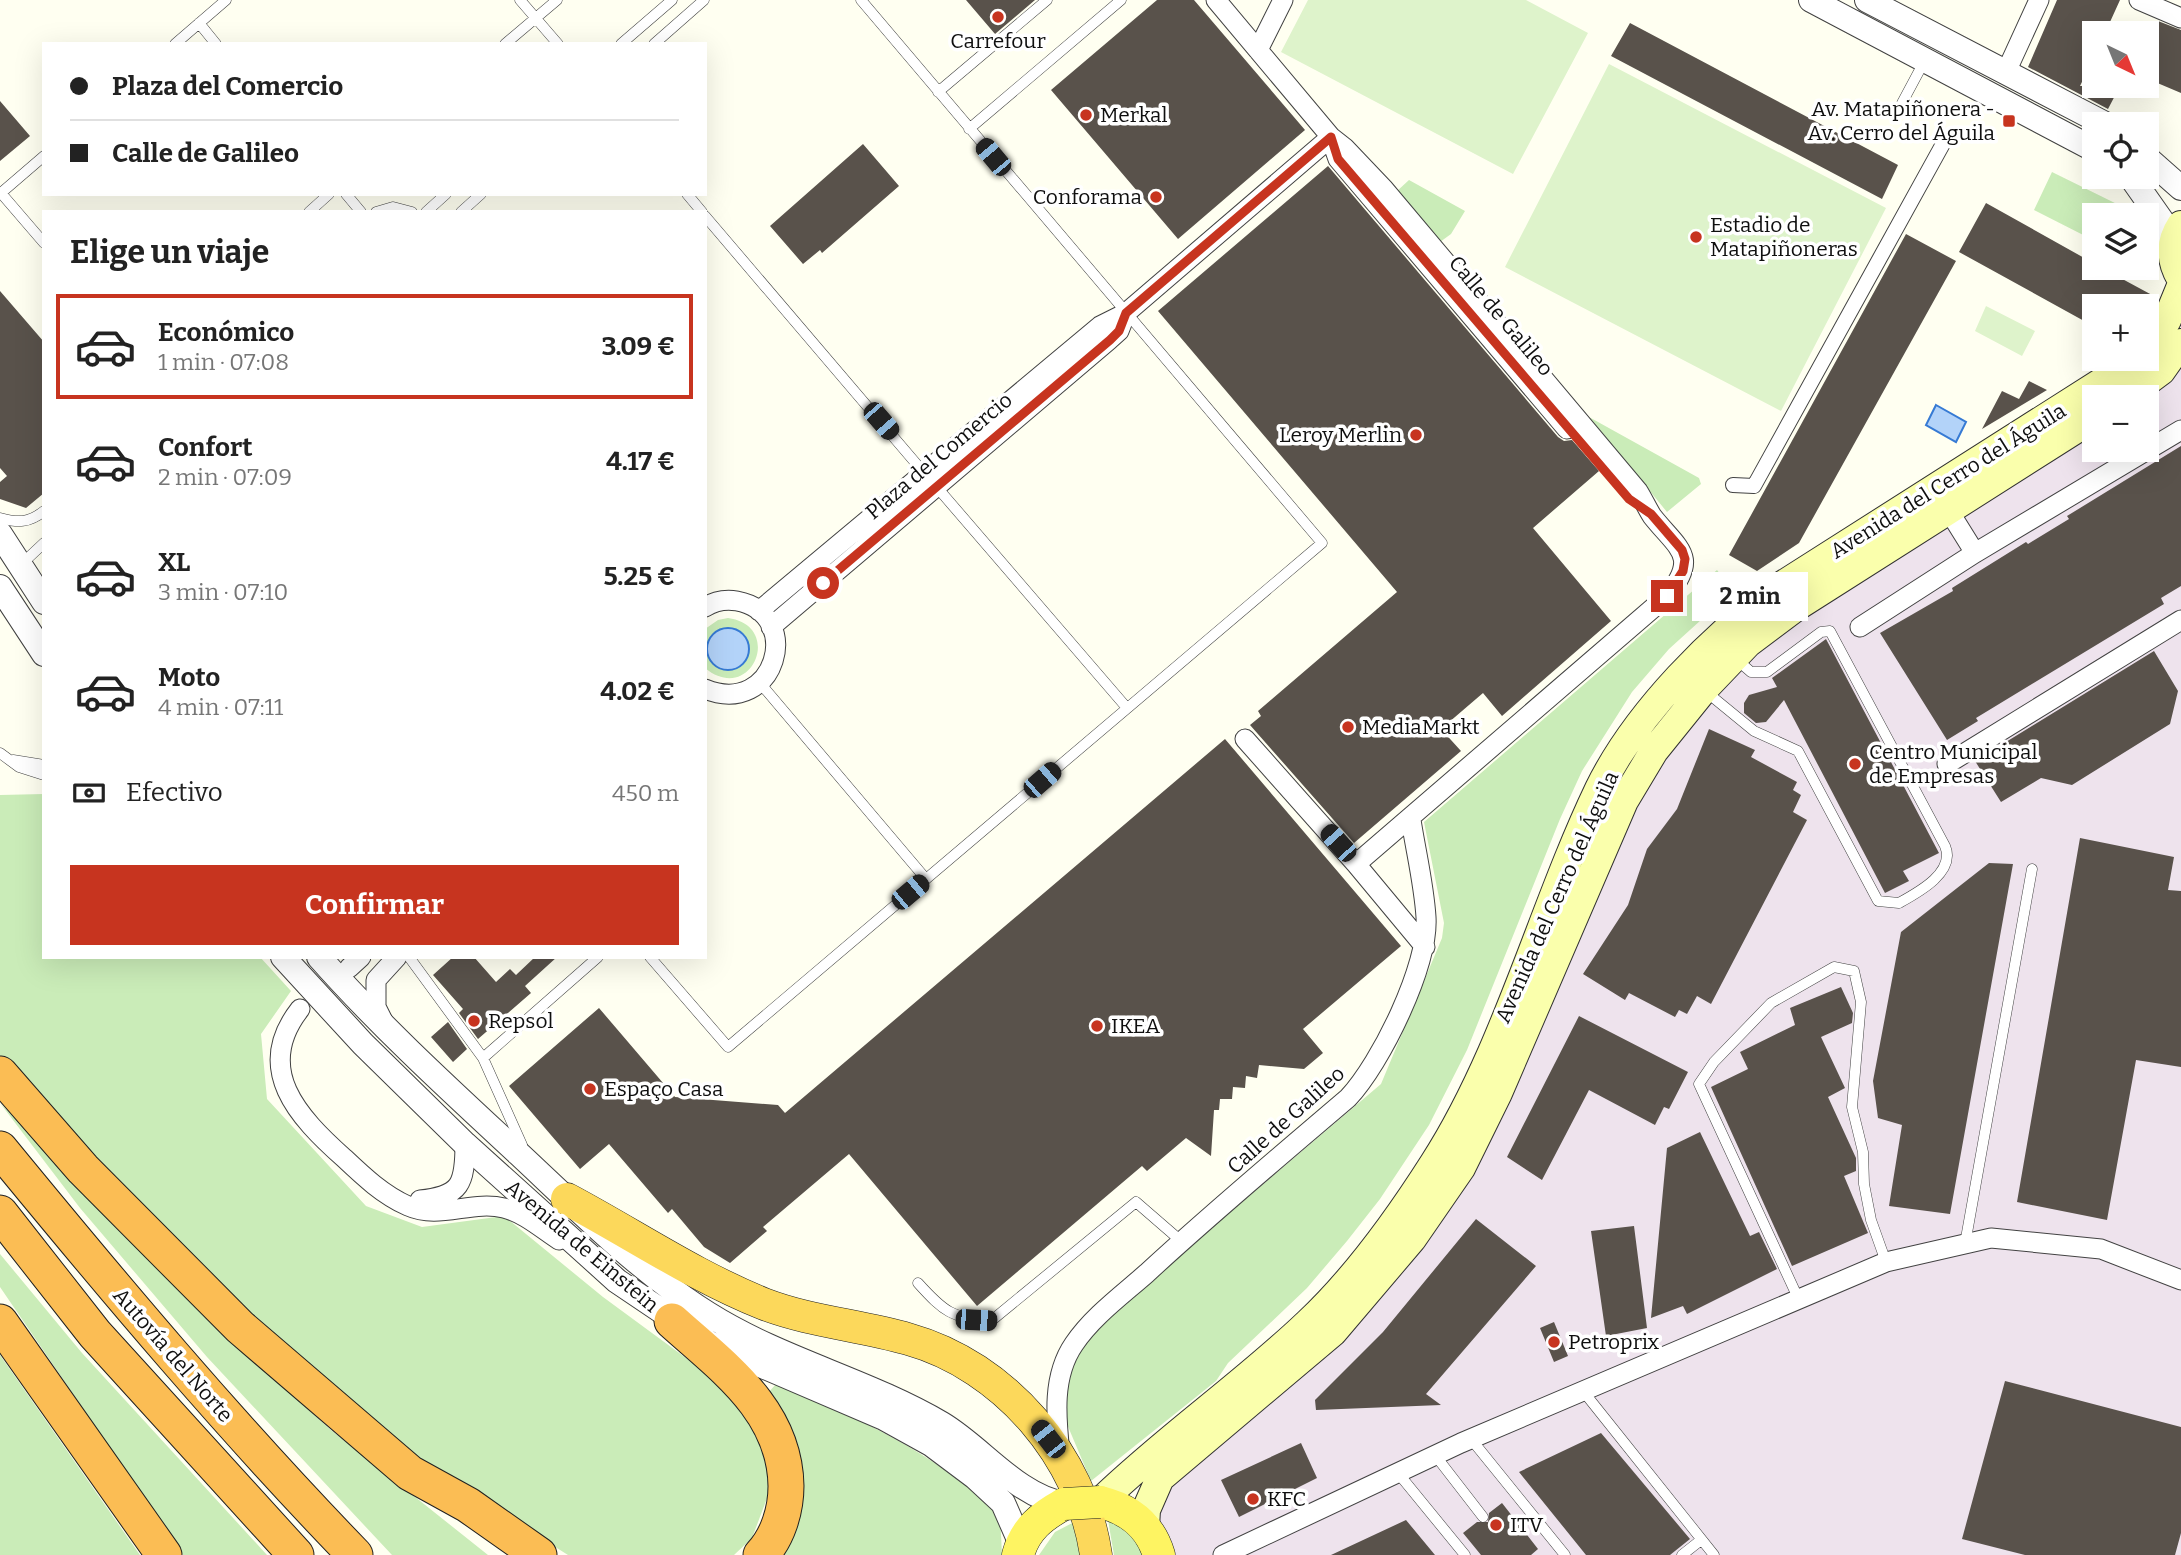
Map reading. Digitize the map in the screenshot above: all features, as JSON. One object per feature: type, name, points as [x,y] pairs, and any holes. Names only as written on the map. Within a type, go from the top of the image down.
[{"type":"highway","points":[[0,1074],[83,1169],[240,1327],[411,1473],[455,1516],[507,1555]]},
{"type":"highway","name":"Autovía del Norte","points":[[0,1149],[122,1298],[296,1494],[355,1555]]},
{"type":"highway","points":[[568,1199],[726,1289],[817,1321],[878,1331],[935,1349],[975,1370],[1036,1423],[1061,1454],[1077,1489],[1096,1555]]},
{"type":"highway","name":"Autovía del Norte","points":[[0,1213],[95,1334],[296,1555]]},
{"type":"highway","points":[[672,1321],[752,1394],[771,1424],[786,1461],[786,1502],[772,1544],[761,1555]]},
{"type":"highway","points":[[0,1322],[164,1555]]},
{"type":"highway","points":[[411,1473],[468,1505],[539,1555]]},
{"type":"main road","points":[[2176,237],[2174,265],[2181,279]]},
{"type":"main road","points":[[2159,330],[2181,286]]},
{"type":"main road","points":[[2142,385],[2161,371],[2181,344]]},
{"type":"main road","name":"Avenida del Cerro del Águila","points":[[1100,1502],[1311,1321],[1391,1227],[1437,1159],[1475,1086],[1600,787],[1632,736],[1686,670],[1731,624],[1782,586],[2119,371]]},
{"type":"main road","name":"Avenida del Cerro del Águila","points":[[1157,1547],[1146,1510],[1160,1478],[1333,1332],[1412,1239],[1461,1168],[1536,1006],[1623,801],[1654,751],[1704,689],[1748,643],[1796,607],[1947,508],[2082,425]]},
{"type":"main road","points":[[1020,1549],[1037,1522],[1064,1504],[1100,1502],[1124,1509],[1157,1547]]},
{"type":"street","name":"Calle de Galileo","points":[[1061,1454],[1056,1411],[1059,1379],[1073,1345],[1181,1241],[1348,1098],[1367,1077],[1380,1056],[1425,947],[1426,916],[1410,820],[1667,596],[1677,584],[1685,559],[1682,550],[1651,514],[1629,499],[1338,159],[1331,137],[1216,0]]},
{"type":"street","points":[[1258,50],[1283,0]]},
{"type":"street","points":[[1811,0],[2082,143]]},
{"type":"street","points":[[1867,0],[2082,112]]},
{"type":"street","points":[[2006,72],[2039,0]]},
{"type":"street","points":[[2139,0],[2181,18]]},
{"type":"street","name":"Plaza del Comercio","points":[[765,619],[924,472],[1100,326],[1126,313],[1331,137]]},
{"type":"street","points":[[1733,485],[1754,486],[1944,142]]},
{"type":"street","points":[[2159,169],[2181,188]]},
{"type":"street","points":[[2139,189],[2176,237]]},
{"type":"street","name":"Plaza del Comercio","points":[[765,619],[938,488],[1110,340],[1119,331],[1126,313]]},
{"type":"street","points":[[1860,627],[1975,553],[2181,430]]},
{"type":"street","points":[[1947,508],[1975,553]]},
{"type":"street","points":[[0,534],[42,599]]},
{"type":"street","points":[[0,587],[42,651]]},
{"type":"street","points":[[707,606],[729,600],[745,603],[765,619],[775,657],[760,683],[733,695],[707,689]]},
{"type":"street","points":[[1947,764],[2181,620]]},
{"type":"street","points":[[1245,738],[1425,947]]},
{"type":"street","points":[[1356,864],[1410,820]]},
{"type":"street","name":"Avenida de Einstein","points":[[285,959],[363,1044],[466,1144],[617,1281],[672,1321],[709,1343],[884,1418],[931,1444],[975,1476],[1003,1503],[1020,1549]]},
{"type":"street","name":"Avenida de Einstein","points":[[321,959],[396,1039],[536,1170],[640,1264],[709,1315],[753,1340],[891,1397],[943,1425],[1037,1496],[1064,1504]]},
{"type":"street","points":[[395,959],[376,980],[374,993],[381,1017],[396,1039]]},
{"type":"street","points":[[300,1009],[283,1038],[279,1061],[284,1087],[297,1110],[337,1152],[389,1196],[410,1207],[426,1211],[488,1206],[517,1212],[617,1281]]},
{"type":"street","points":[[389,1196],[409,1202],[448,1196],[459,1187],[465,1168],[466,1144]]},
{"type":"street","points":[[1223,1555],[1434,1455],[1886,1262],[1991,1238],[2101,1249],[2181,1280]]},
{"type":"lane","points":[[177,42],[226,0]]},
{"type":"lane","points":[[520,0],[556,42]]},
{"type":"lane","points":[[507,42],[557,0]]},
{"type":"lane","points":[[623,42],[672,0]]},
{"type":"lane","points":[[656,42],[704,0]]},
{"type":"lane","points":[[652,959],[728,1047],[1322,543],[861,0]]},
{"type":"lane","points":[[938,92],[1047,0]]},
{"type":"lane","points":[[969,129],[1121,0]]},
{"type":"lane","points":[[199,23],[214,42]]},
{"type":"lane","points":[[1902,103],[1925,59]]},
{"type":"lane","points":[[42,158],[1,193],[42,241]]},
{"type":"lane","points":[[311,210],[327,196]]},
{"type":"lane","points":[[348,196],[359,210]]},
{"type":"lane","points":[[428,210],[444,196]]},
{"type":"lane","points":[[462,210],[479,196]]},
{"type":"lane","points":[[689,196],[701,210]]},
{"type":"lane","points":[[383,210],[393,207],[404,210]]},
{"type":"lane","points":[[707,218],[1127,708]]},
{"type":"lane","points":[[0,518],[20,522],[33,520],[42,513]]},
{"type":"lane","points":[[1704,689],[1754,731],[1798,751],[1878,901],[1899,903],[1943,871],[1948,859],[1945,846],[1830,631],[1821,632],[1766,672],[1751,672],[1735,657]]},
{"type":"lane","points":[[760,683],[926,879]]},
{"type":"lane","points":[[3,756],[42,765]]},
{"type":"lane","points":[[3,756],[26,770],[42,774]]},
{"type":"lane","points":[[1964,1244],[2032,869]]},
{"type":"lane","points":[[410,959],[483,1058],[496,1093],[536,1170]]},
{"type":"lane","points":[[483,1058],[596,959]]},
{"type":"lane","points":[[1800,1301],[1699,1084],[1714,1062],[1771,1003],[1833,967],[1854,971],[1861,1002],[1852,1107],[1863,1152],[1864,1184],[1871,1220],[1886,1262]]},
{"type":"lane","points":[[918,1283],[941,1308],[960,1319],[991,1321],[1136,1202],[1181,1241]]},
{"type":"lane","points":[[1583,1391],[1714,1555]]},
{"type":"lane","points":[[1471,1439],[1565,1555]]},
{"type":"lane","points":[[1434,1455],[1483,1517]]},
{"type":"lane","points":[[1398,1473],[1465,1555]]},
{"type":"lane","points":[[1682,1555],[1701,1540]]},
{"type":"shaded area","points":[[2181,343],[2181,1555],[1159,1555],[1153,1537],[1160,1478],[1333,1332],[1624,801],[1748,643],[2082,425],[2082,462],[2159,462],[2159,385],[2155,385]]},
{"type":"green space","points":[[1308,0],[1526,0],[1588,33],[1513,174],[1281,52]]},
{"type":"green space","name":"Estadio de Matapiñoneras","points":[[1609,64],[1886,208],[1781,411],[1505,267]]},
{"type":"green space","points":[[2052,172],[2115,203],[2082,203],[2082,234],[2034,210]]},
{"type":"green space","points":[[1409,180],[1465,211],[1451,234],[1440,242],[1396,192]]},
{"type":"green space","points":[[1986,306],[2035,331],[2022,356],[1975,331]]},
{"type":"green space","points":[[1589,417],[1699,478],[1701,484],[1667,512]]},
{"type":"green space","points":[[1717,570],[1733,591],[1669,649],[1632,692],[1582,771],[1467,1050],[1429,1125],[1380,1199],[1307,1288],[1228,1363],[1216,1381],[1091,1481],[1064,1417],[1070,1373],[1080,1347],[1101,1322],[1381,1084],[1442,938],[1444,923],[1424,822]]},
{"type":"green space","points":[[728,618],[745,624],[755,635],[758,647],[755,660],[748,671],[736,677],[722,677],[707,669],[707,628],[718,620]],"holes":[[[734,629],[748,644],[743,662],[732,669],[718,667]]]},
{"type":"green space","points":[[42,794],[42,959],[262,959],[291,991],[261,1034],[267,1099],[366,1206],[422,1227],[504,1216],[603,1297],[720,1383],[759,1429],[772,1485],[752,1538],[734,1555],[568,1555],[402,1450],[204,1273],[0,1060],[0,795]]},
{"type":"green space","points":[[0,1103],[231,1340],[331,1430],[488,1555],[392,1555],[207,1357],[80,1208]]},
{"type":"green space","points":[[0,1254],[82,1353],[267,1555],[183,1555],[0,1287]]},
{"type":"green space","points":[[0,1355],[140,1555],[0,1555]]},
{"type":"green space","points":[[776,1384],[865,1423],[949,1472],[1000,1513],[1002,1555],[779,1555],[799,1456],[786,1418],[768,1393]]},
{"type":"green space","points":[[1078,1520],[1085,1555],[1039,1555],[1055,1532]]},
{"type":"green space","points":[[1108,1520],[1129,1529],[1148,1555],[1114,1555]]},
{"type":"water","points":[[1936,405],[1966,422],[1956,442],[1926,425]]},
{"type":"water","points":[[728,628],[743,634],[749,649],[743,664],[728,670],[713,664],[707,649],[713,634]]},
{"type":"building","name":"Carrefour","points":[[966,0],[1035,0],[995,34]]},
{"type":"building","points":[[1157,0],[1194,0],[1305,130],[1178,239],[1051,90]]},
{"type":"building","points":[[2057,0],[2120,0],[2110,21],[2082,21],[2082,95],[2028,67]]},
{"type":"building","points":[[2160,22],[2181,30],[2181,93],[2160,84]]},
{"type":"building","points":[[1630,23],[1898,165],[1882,199],[1611,56]]},
{"type":"building","points":[[2087,98],[2114,98],[2108,109]]},
{"type":"building","points":[[0,101],[30,136],[0,161]]},
{"type":"building","points":[[863,144],[899,186],[822,253],[820,250],[803,264],[770,226]]},
{"type":"building","name":"Leroy Merlin","points":[[1328,166],[1558,437],[1564,441],[1572,440],[1599,471],[1533,528],[1611,621],[1502,716],[1483,693],[1441,729],[1461,751],[1354,843],[1250,725],[1261,716],[1258,711],[1397,592],[1158,311]]},
{"type":"building","points":[[1986,203],[2082,257],[2082,280],[2124,280],[2150,294],[2082,294],[2082,320],[1959,252]]},
{"type":"building","points":[[1906,234],[1956,261],[1799,543],[1757,571],[1729,555]]},
{"type":"building","points":[[0,291],[42,340],[42,495],[26,508],[0,499],[0,482],[7,476],[0,468]]},
{"type":"building","points":[[2029,381],[2047,390],[1982,429],[2002,391],[2019,399]]},
{"type":"building","points":[[2181,446],[2181,586],[2161,598],[2164,604],[1976,718],[1978,721],[1947,740],[1880,633],[1953,591],[1952,588],[2026,542],[2028,544],[2069,519],[2067,516],[2159,462]]},
{"type":"building","name":"Centro Municipal de Empresas","points":[[1826,639],[1939,853],[1903,871],[1909,881],[1885,893],[1784,700],[1766,722],[1756,723],[1744,713],[1744,703],[1749,695],[1777,687],[1772,678]]},
{"type":"building","points":[[2154,651],[2178,691],[2170,724],[2072,785],[2041,778],[2001,802],[1975,761]]},
{"type":"building","points":[[1709,729],[1755,750],[1751,757],[1797,782],[1793,790],[1801,795],[1793,812],[1807,820],[1711,1004],[1697,996],[1687,1014],[1679,1010],[1675,1017],[1629,993],[1625,1000],[1583,974],[1628,905],[1647,849],[1677,809]]},
{"type":"building","name":"IKEA","points":[[1225,739],[1401,946],[1303,1029],[1323,1053],[1304,1069],[1259,1065],[1257,1078],[1246,1076],[1245,1088],[1233,1087],[1232,1099],[1220,1099],[1219,1110],[1214,1110],[1211,1156],[1186,1138],[1147,1171],[1142,1166],[977,1306],[849,1154],[763,1227],[767,1231],[730,1263],[704,1247],[672,1209],[668,1213],[609,1144],[580,1169],[509,1086],[599,1008],[675,1097],[778,1105],[785,1113]]},
{"type":"building","points":[[2080,838],[2174,857],[2168,890],[2181,891],[2181,1067],[2136,1060],[2107,1220],[2017,1202]]},
{"type":"building","points":[[1989,863],[2013,864],[1950,1214],[1889,1206],[1902,1125],[1878,1118],[1873,1081],[1901,932]]},
{"type":"building","name":"Repsol","points":[[451,959],[476,959],[496,982],[510,969],[516,975],[533,959],[555,959],[525,986],[531,993],[478,1039],[459,1013],[463,1009],[433,975]]},
{"type":"building","points":[[1841,987],[1853,1013],[1852,1023],[1821,1037],[1845,1088],[1828,1097],[1856,1158],[1856,1171],[1844,1176],[1868,1233],[1792,1266],[1711,1087],[1748,1069],[1740,1052],[1795,1025],[1790,1008]]},
{"type":"building","points":[[1579,1016],[1688,1072],[1669,1109],[1664,1107],[1655,1125],[1589,1090],[1542,1180],[1507,1157]]},
{"type":"building","points":[[448,1022],[467,1049],[453,1062],[431,1037]]},
{"type":"building","points":[[1700,1132],[1750,1236],[1759,1232],[1777,1269],[1687,1314],[1683,1306],[1651,1318],[1667,1148]]},
{"type":"building","points":[[1476,1219],[1536,1266],[1426,1394],[1441,1405],[1316,1410],[1315,1400],[1383,1332]]},
{"type":"building","points":[[1634,1226],[1647,1328],[1606,1336],[1591,1231]]},
{"type":"building","name":"Petroprix","points":[[1554,1322],[1568,1356],[1554,1362],[1540,1328]]},
{"type":"building","points":[[2005,1381],[2181,1427],[2181,1533],[2175,1555],[2025,1555],[1962,1539]]},
{"type":"building","points":[[1601,1433],[1690,1539],[1670,1555],[1586,1555],[1519,1472]]},
{"type":"building","name":"KFC","points":[[1301,1443],[1317,1478],[1239,1517],[1221,1480]]},
{"type":"building","name":"ITV","points":[[1502,1503],[1538,1549],[1531,1555],[1481,1555],[1463,1533],[1477,1522],[1488,1522],[1489,1513]]},
{"type":"building","points":[[1406,1520],[1435,1555],[1331,1555]]},
{"type":"place","name":"Carrefour","points":[[998,17]]},
{"type":"place","name":"Merkal","points":[[1086,115]]},
{"type":"place","name":"Av. Matapiñonera - Av. Cerro del Águila","points":[[2009,121]]},
{"type":"place","name":"Conforama","points":[[1156,197]]},
{"type":"place","name":"Estadio de Matapiñoneras","points":[[1696,237]]},
{"type":"place","name":"Leroy Merlin","points":[[1416,435]]},
{"type":"place","name":"MediaMarkt","points":[[1348,727]]},
{"type":"place","name":"Centro Municipal de Empresas","points":[[1855,764]]},
{"type":"place","name":"Repsol","points":[[474,1021]]},
{"type":"place","name":"IKEA","points":[[1097,1026]]},
{"type":"place","name":"Espaço Casa","points":[[590,1089]]},
{"type":"place","name":"Petroprix","points":[[1554,1342]]},
{"type":"place","name":"KFC","points":[[1253,1499]]},
{"type":"place","name":"ITV","points":[[1496,1525]]},
{"type":"route","points":[[823,583],[1110,340],[1119,331],[1126,313],[1331,137],[1338,159],[1549,408],[1629,499],[1651,514],[1682,550],[1685,559],[1683,571],[1667,596]]}]
